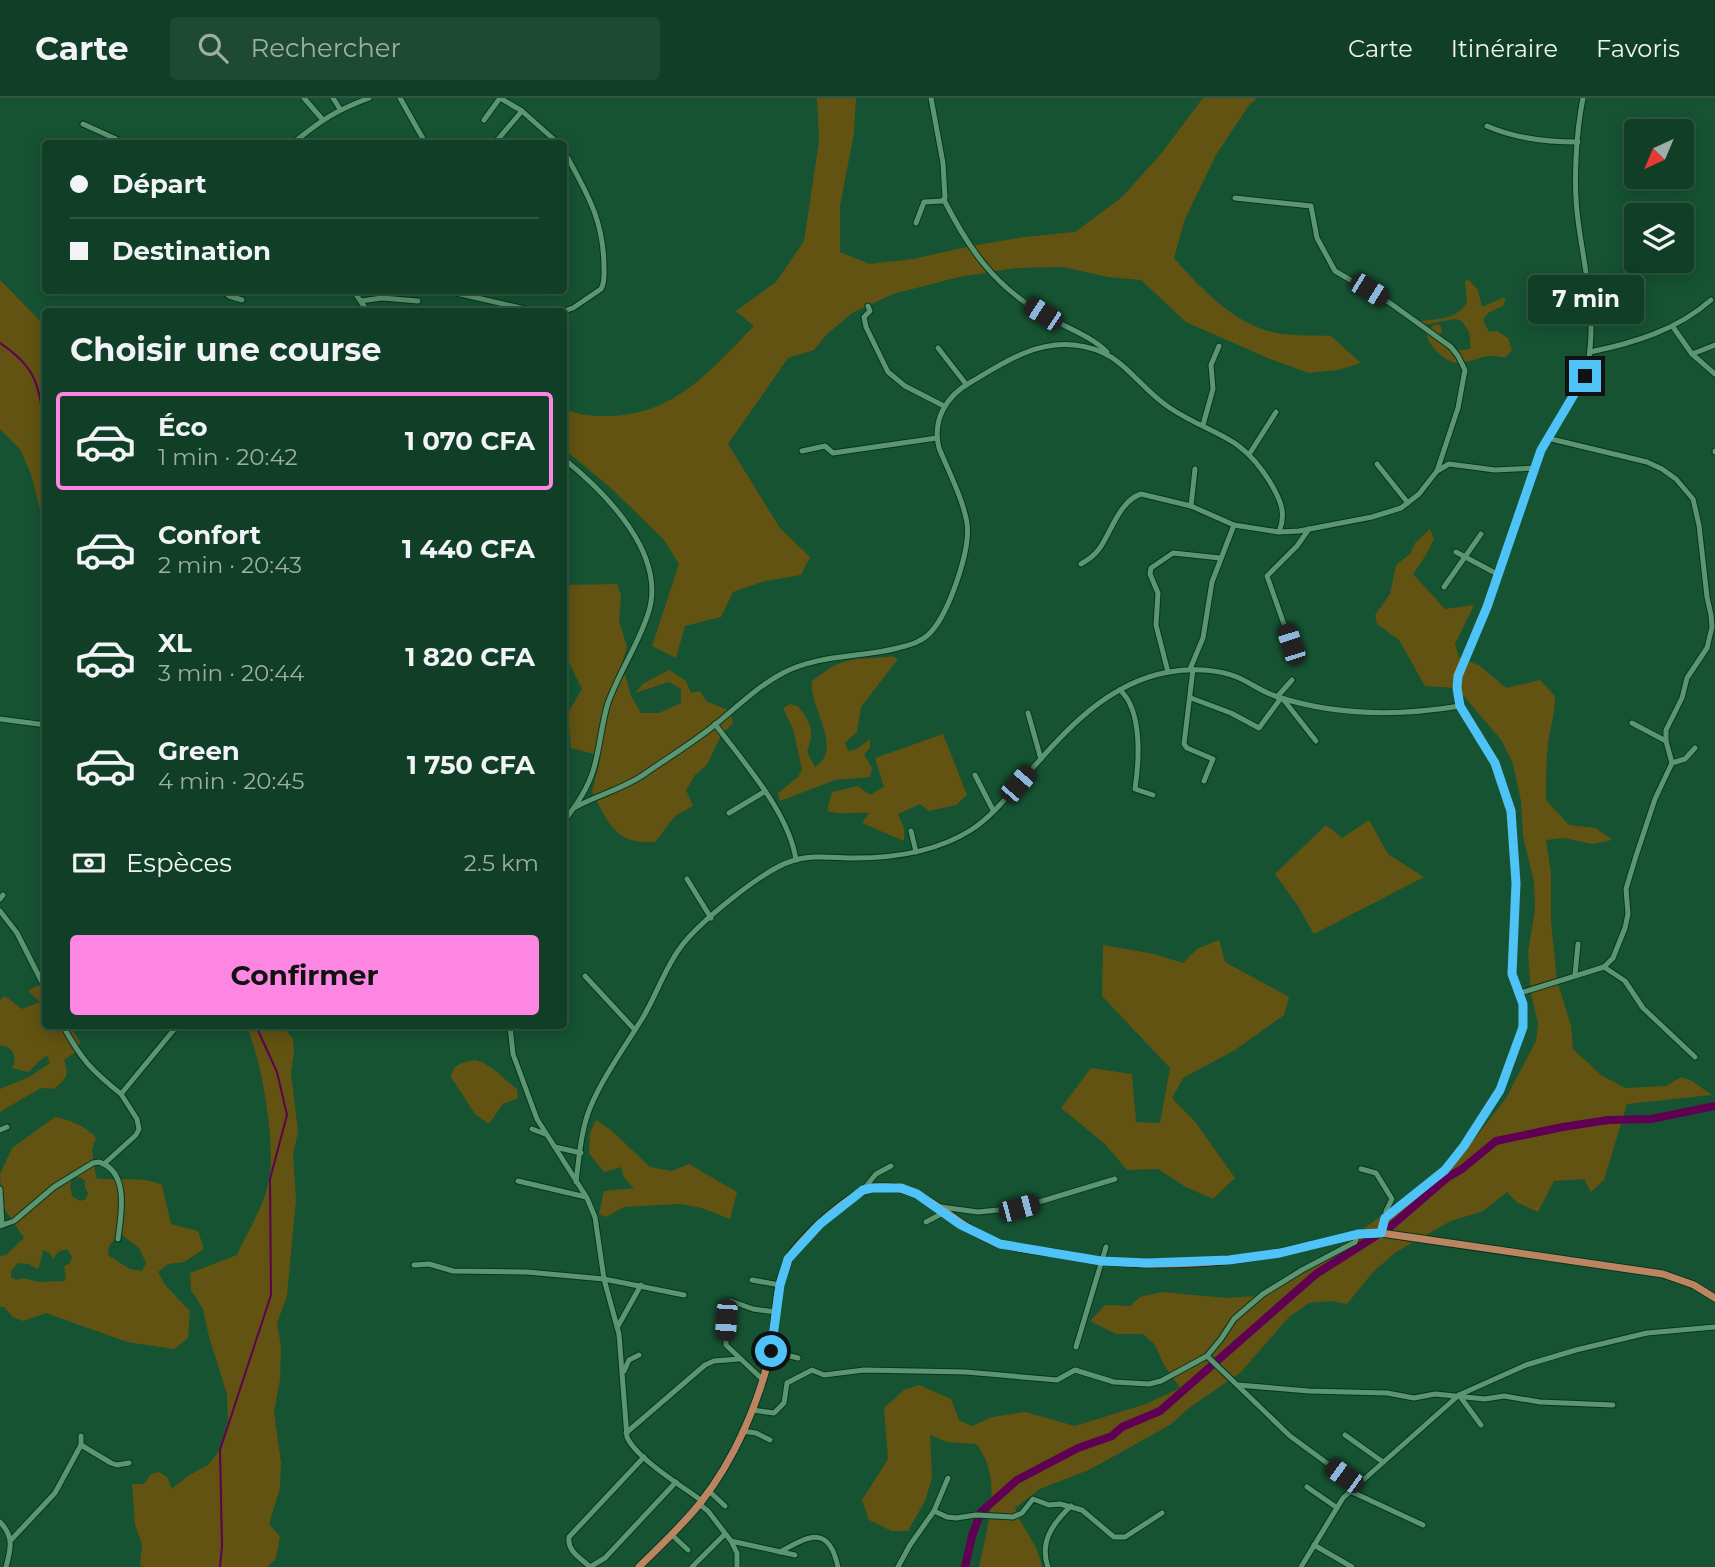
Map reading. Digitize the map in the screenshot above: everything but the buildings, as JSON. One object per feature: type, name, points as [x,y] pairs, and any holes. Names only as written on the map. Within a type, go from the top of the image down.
[{"type":"main road","points":[[639,1567],[701,1503],[742,1431],[763,1380],[771,1351],[780,1285],[788,1259],[820,1224],[863,1190],[886,1186],[901,1188],[917,1194],[961,1225],[1000,1244],[1101,1261],[1147,1263],[1229,1260],[1280,1253],[1358,1234],[1381,1233],[1663,1274],[1694,1285],[1715,1298]]},
{"type":"street","points":[[304,98],[323,120]]},
{"type":"street","points":[[334,98],[340,109]]},
{"type":"street","points":[[297,140],[340,109],[369,98]]},
{"type":"street","points":[[400,98],[424,140]]},
{"type":"street","points":[[484,120],[500,98],[522,111],[555,140]]},
{"type":"street","points":[[931,98],[943,163],[944,200],[965,240],[998,281],[1026,303],[1101,346],[1170,408],[1242,446],[1250,453],[1281,499],[1282,530]]},
{"type":"street","points":[[1385,1218],[1445,1170],[1464,1146],[1500,1090],[1523,1027],[1525,1015],[1512,974],[1516,883],[1515,835],[1510,804],[1495,763],[1460,706],[1457,688],[1458,676],[1478,631],[1535,468],[1547,439],[1582,383],[1590,352],[1590,300],[1577,220],[1576,194],[1583,98]]},
{"type":"street","points":[[497,140],[522,111]]},
{"type":"street","points":[[83,124],[117,140]]},
{"type":"street","points":[[1487,126],[1518,137],[1578,142]]},
{"type":"street","points":[[567,157],[594,207],[602,232],[604,275],[601,289],[567,310]]},
{"type":"street","points":[[1081,564],[1093,557],[1134,496],[1148,495],[1191,506],[1234,525],[1282,530],[1309,529],[1395,510],[1419,494],[1437,471],[1463,388],[1465,370],[1458,356],[1451,347],[1399,309],[1335,271],[1317,238],[1311,206],[1235,198]]},
{"type":"street","points":[[916,223],[924,202],[944,200]]},
{"type":"street","points":[[227,294],[242,300]]},
{"type":"street","points":[[356,294],[365,308]]},
{"type":"street","points":[[460,294],[521,308]]},
{"type":"street","points":[[361,301],[382,298],[418,302]]},
{"type":"street","points":[[1545,309],[1590,300]]},
{"type":"street","points":[[1590,352],[1673,327],[1711,300]]},
{"type":"street","points":[[868,306],[870,311],[864,317],[866,327],[888,372],[905,386],[944,406]]},
{"type":"street","points":[[1673,327],[1692,354],[1715,374]]},
{"type":"street","points":[[574,808],[644,775],[715,724],[749,695],[791,669],[812,662],[896,649],[922,640],[937,624],[956,585],[968,534],[964,511],[937,438],[944,406],[966,384],[1018,355],[1046,345],[1076,345],[1109,354]]},
{"type":"street","points":[[1692,354],[1715,345]]},
{"type":"street","points":[[1203,425],[1213,388],[1211,365],[1219,346]]},
{"type":"street","points":[[938,348],[966,384]]},
{"type":"street","points":[[1250,453],[1276,412]]},
{"type":"street","points":[[802,451],[825,446],[833,453],[937,438]]},
{"type":"street","points":[[1520,993],[1604,967],[1613,958],[1628,914],[1625,897],[1631,872],[1655,799],[1672,763],[1666,730],[1682,698],[1687,678],[1712,643],[1699,525],[1693,499],[1686,488],[1662,469],[1647,462],[1620,458],[1547,439]]},
{"type":"street","points":[[567,462],[605,496],[638,543],[653,580],[649,612],[634,650],[612,691],[604,715],[593,771],[585,791],[567,817]]},
{"type":"street","points":[[1377,464],[1408,503]]},
{"type":"street","points":[[1437,471],[1449,464],[1495,470],[1535,468]]},
{"type":"street","points":[[1191,506],[1195,469]]},
{"type":"street","points":[[1204,781],[1213,759],[1186,748],[1184,744],[1192,669],[1203,638],[1212,582],[1234,525]]},
{"type":"street","points":[[1291,644],[1267,576],[1297,546],[1309,529]]},
{"type":"street","points":[[1444,587],[1481,534]]},
{"type":"street","points":[[1456,552],[1497,575]]},
{"type":"street","points":[[1167,672],[1156,625],[1158,593],[1150,574],[1151,568],[1172,553],[1220,558]]},
{"type":"street","points":[[576,1182],[590,1109],[680,948],[753,882],[780,866],[814,857],[902,856],[948,841],[971,830],[1084,713],[1120,690],[1167,672],[1192,669],[1232,675],[1280,698],[1370,713],[1460,706]]},
{"type":"street","points":[[1191,698],[1221,708],[1259,727],[1292,680]]},
{"type":"street","points":[[1120,690],[1130,704],[1137,736],[1135,789],[1153,795]]},
{"type":"street","points":[[1280,698],[1315,741]]},
{"type":"street","points":[[1028,713],[1041,758]]},
{"type":"street","points":[[0,719],[42,724]]},
{"type":"street","points":[[1632,723],[1666,741]]},
{"type":"street","points":[[715,724],[783,821],[796,860]]},
{"type":"street","points":[[1672,763],[1685,759],[1695,748]]},
{"type":"street","points":[[975,775],[993,810]]},
{"type":"street","points":[[729,813],[764,792]]},
{"type":"street","points":[[911,831],[916,852]]},
{"type":"street","points":[[687,879],[711,918]]},
{"type":"street","points":[[0,911],[17,933],[42,982]]},
{"type":"street","points":[[1575,975],[1578,944]]},
{"type":"street","points":[[1604,967],[1625,981],[1643,1008],[1695,1057]]},
{"type":"street","points":[[585,976],[635,1030]]},
{"type":"street","points":[[0,1189],[1,1226],[14,1222],[42,1196],[73,1175],[93,1163],[104,1164],[136,1135],[139,1129],[137,1119],[121,1094],[81,1058],[65,1029]]},
{"type":"street","points":[[121,1094],[175,1029]]},
{"type":"street","points":[[510,1029],[513,1055],[534,1112],[545,1134],[587,1198],[595,1217],[604,1279],[618,1326],[626,1433],[632,1447],[701,1503],[731,1541],[737,1553],[737,1567]]},
{"type":"street","points":[[0,1130],[7,1127]]},
{"type":"street","points":[[532,1129],[545,1134]]},
{"type":"street","points":[[555,1147],[581,1153]]},
{"type":"street","points":[[104,1164],[121,1187],[118,1239]]},
{"type":"street","points":[[863,1190],[876,1174],[891,1166]]},
{"type":"street","points":[[1361,1169],[1376,1173],[1392,1199],[1381,1233]]},
{"type":"street","points":[[938,1207],[978,1212],[1019,1208],[1115,1179]]},
{"type":"street","points":[[518,1181],[587,1198]]},
{"type":"street","points":[[926,1223],[945,1212]]},
{"type":"street","points":[[752,1410],[774,1413],[784,1403],[787,1383],[812,1370],[824,1375],[864,1370],[966,1372],[1057,1380],[1075,1370],[1106,1381],[1149,1384],[1161,1381],[1206,1356],[1222,1339],[1234,1319],[1263,1294],[1355,1242],[1358,1234]]},
{"type":"street","points":[[1076,1348],[1105,1247]]},
{"type":"street","points":[[414,1265],[429,1264],[453,1272],[527,1272],[604,1279],[684,1295]]},
{"type":"street","points":[[752,1280],[780,1285]]},
{"type":"street","points":[[618,1326],[641,1285]]},
{"type":"street","points":[[763,1380],[725,1343],[727,1307],[731,1301],[753,1310],[776,1312]]},
{"type":"street","points":[[1301,1567],[1336,1507],[1350,1491],[1459,1395],[1526,1365],[1576,1350],[1647,1333],[1715,1327]]},
{"type":"street","points":[[771,1351],[798,1359]]},
{"type":"street","points":[[623,1374],[629,1360],[639,1355]]},
{"type":"street","points":[[1206,1356],[1290,1436],[1357,1485]]},
{"type":"street","points":[[626,1433],[696,1371],[714,1361],[739,1359]]},
{"type":"street","points":[[1238,1385],[1309,1391],[1387,1393],[1414,1398],[1435,1394],[1485,1399],[1510,1396],[1540,1402],[1613,1405]]},
{"type":"street","points":[[1459,1395],[1480,1425]]},
{"type":"street","points":[[742,1431],[756,1433],[770,1440]]},
{"type":"street","points":[[1345,1435],[1383,1462]]},
{"type":"street","points":[[11,1540],[55,1493],[81,1445],[81,1436]]},
{"type":"street","points":[[81,1445],[111,1463],[129,1463]]},
{"type":"street","points":[[644,1457],[569,1538],[572,1552],[590,1567],[605,1558],[677,1482]]},
{"type":"street","points":[[898,1567],[934,1511],[948,1478]]},
{"type":"street","points":[[1307,1487],[1336,1507]]},
{"type":"street","points":[[709,1491],[725,1506]]},
{"type":"street","points":[[1350,1491],[1423,1525]]},
{"type":"street","points":[[934,1511],[956,1518],[976,1515],[1013,1517],[1022,1513],[1033,1499],[1049,1505],[1071,1506],[1082,1510],[1114,1537],[1125,1537],[1162,1513]]},
{"type":"street","points":[[1053,1567],[1047,1567],[1044,1549],[1047,1537],[1059,1517],[1071,1506]]},
{"type":"street","points":[[0,1522],[11,1540],[6,1567]]},
{"type":"street","points":[[671,1534],[688,1550]]},
{"type":"street","points":[[692,1567],[725,1534]]},
{"type":"street","points":[[780,1552],[806,1538],[824,1539],[831,1543],[838,1567]]},
{"type":"street","points":[[731,1541],[795,1555]]},
{"type":"street","points":[[1314,1545],[1352,1567]]},
{"type":"shaded area","points":[[817,98],[856,98],[854,133],[840,206],[840,252],[869,264],[913,259],[1024,237],[1075,232],[1121,198],[1160,155],[1203,98],[1257,98],[1249,105],[1216,155],[1185,219],[1174,258],[1209,295],[1250,324],[1282,334],[1331,336],[1361,363],[1338,370],[1309,373],[1186,322],[1141,280],[1108,277],[1063,267],[1015,268],[959,277],[893,294],[852,313],[826,335],[814,350],[788,358],[728,444],[780,528],[810,557],[801,575],[765,581],[733,592],[721,617],[685,626],[676,658],[652,646],[679,564],[664,540],[612,489],[567,452],[567,409],[584,415],[605,416],[651,409],[670,400],[705,375],[754,326],[736,311],[776,282],[804,241],[819,141]]},
{"type":"shaded area","points":[[0,280],[42,323],[42,518],[31,474],[20,449],[0,429]]},
{"type":"shaded area","points":[[1469,280],[1478,290],[1482,307],[1502,298],[1506,299],[1503,306],[1488,313],[1483,320],[1489,332],[1497,331],[1508,338],[1512,350],[1506,357],[1489,356],[1456,363],[1441,355],[1429,341],[1426,331],[1436,324],[1440,325],[1442,330],[1439,338],[1445,345],[1458,350],[1471,348],[1469,332],[1462,321],[1454,319],[1424,325],[1421,321],[1447,317],[1463,308],[1467,302],[1465,281]]},
{"type":"shaded area","points":[[1430,529],[1434,539],[1413,574],[1445,609],[1474,605],[1455,644],[1459,657],[1480,666],[1506,688],[1540,680],[1555,696],[1547,752],[1546,800],[1569,825],[1596,828],[1612,840],[1592,844],[1564,838],[1546,840],[1551,873],[1551,921],[1557,980],[1571,1026],[1573,1049],[1601,1075],[1625,1088],[1666,1086],[1681,1077],[1712,1095],[1627,1104],[1604,1180],[1591,1192],[1584,1179],[1554,1181],[1538,1212],[1518,1203],[1507,1192],[1483,1211],[1451,1221],[1396,1252],[1373,1272],[1347,1304],[1331,1301],[1309,1303],[1289,1317],[1241,1372],[1189,1408],[1170,1425],[1091,1469],[1040,1489],[1015,1508],[1037,1550],[1042,1567],[979,1567],[989,1520],[991,1487],[984,1457],[976,1444],[947,1442],[930,1435],[932,1478],[925,1501],[908,1531],[891,1531],[869,1520],[862,1500],[888,1459],[884,1408],[904,1390],[919,1385],[951,1399],[959,1420],[972,1426],[992,1417],[1025,1412],[1075,1426],[1146,1404],[1180,1388],[1164,1365],[1155,1345],[1143,1334],[1116,1334],[1090,1321],[1105,1305],[1130,1306],[1140,1297],[1162,1292],[1226,1298],[1256,1296],[1299,1276],[1459,1159],[1506,1098],[1536,1041],[1538,1023],[1531,994],[1528,952],[1535,910],[1534,882],[1523,836],[1521,801],[1513,764],[1502,741],[1457,688],[1425,686],[1399,640],[1377,624],[1375,615],[1390,594],[1396,565],[1410,554],[1415,543]]},
{"type":"shaded area","points":[[617,584],[621,595],[619,621],[627,647],[622,663],[631,696],[641,713],[659,713],[681,703],[681,689],[669,682],[635,693],[644,683],[669,670],[686,681],[691,693],[700,691],[706,701],[730,711],[733,723],[721,735],[707,765],[695,775],[686,790],[693,806],[675,816],[655,842],[631,840],[614,829],[592,792],[601,756],[571,748],[568,713],[582,689],[567,659],[567,585]]},
{"type":"shaded area","points":[[892,656],[898,659],[861,707],[857,732],[845,743],[848,751],[857,749],[870,739],[870,748],[864,754],[872,768],[870,777],[835,780],[780,801],[778,793],[798,777],[802,769],[793,729],[783,708],[790,704],[798,706],[806,717],[811,733],[807,752],[815,767],[823,759],[827,749],[812,691],[812,681],[842,662]]},
{"type":"shaded area","points":[[943,734],[967,795],[956,805],[929,811],[920,804],[898,814],[904,828],[904,841],[862,823],[869,813],[827,811],[832,792],[858,786],[870,795],[884,787],[875,758]]},
{"type":"shaded area","points":[[1369,820],[1388,854],[1424,877],[1314,934],[1275,874],[1326,825],[1342,838]]},
{"type":"shaded area","points":[[1219,940],[1225,962],[1289,997],[1284,1015],[1235,1050],[1183,1078],[1172,1098],[1196,1123],[1235,1178],[1213,1199],[1186,1187],[1158,1169],[1127,1170],[1105,1144],[1061,1108],[1091,1068],[1132,1074],[1136,1122],[1160,1123],[1170,1068],[1102,996],[1103,945],[1154,954],[1183,963],[1197,949]]},
{"type":"shaded area","points":[[42,983],[42,1029],[72,1029],[80,1042],[77,1051],[64,1060],[67,1073],[54,1089],[41,1088],[0,1112],[0,1089],[29,1077],[50,1063],[47,1056],[28,1072],[12,1068],[13,1052],[8,1047],[0,1046],[0,1000],[5,996],[22,1009],[40,1002],[28,991]]},
{"type":"shaded area","points":[[247,1029],[285,1029],[293,1039],[291,1073],[298,1132],[293,1154],[296,1199],[287,1296],[277,1323],[281,1346],[280,1380],[274,1412],[281,1463],[280,1488],[269,1524],[280,1536],[276,1558],[267,1567],[140,1566],[142,1544],[135,1525],[132,1484],[144,1484],[151,1474],[159,1472],[167,1477],[172,1489],[186,1477],[208,1465],[220,1450],[228,1421],[227,1394],[203,1309],[191,1290],[190,1273],[237,1255],[267,1190],[271,1164],[269,1124]]},
{"type":"shaded area","points":[[475,1060],[492,1068],[517,1089],[518,1098],[503,1104],[489,1124],[475,1114],[451,1077],[456,1066]]},
{"type":"shaded area","points":[[55,1117],[61,1118],[83,1127],[96,1138],[92,1150],[96,1178],[138,1179],[162,1185],[171,1224],[198,1231],[204,1249],[184,1262],[168,1264],[158,1272],[165,1285],[190,1311],[188,1338],[174,1349],[127,1342],[46,1313],[23,1321],[0,1307],[0,1256],[6,1255],[24,1238],[2,1205],[0,1174],[12,1148]],"holes":[[[80,1177],[85,1181],[88,1193],[86,1199],[80,1201],[72,1196],[70,1184],[72,1179]],[[122,1235],[139,1248],[146,1263],[142,1271],[130,1269],[109,1256],[109,1246]],[[67,1249],[72,1257],[70,1263],[64,1266],[64,1281],[39,1282],[11,1277],[11,1271],[18,1263],[29,1264],[37,1269],[43,1250],[50,1253],[53,1259],[58,1252]]]},
{"type":"shaded area","points":[[596,1120],[612,1131],[650,1167],[672,1171],[689,1164],[737,1192],[730,1219],[702,1208],[679,1204],[624,1207],[606,1217],[599,1214],[604,1191],[634,1188],[624,1178],[621,1167],[604,1172],[589,1153],[590,1133]]},
{"type":"waterway","points":[[0,343],[14,353],[31,373],[42,412]]},
{"type":"waterway","points":[[220,1567],[220,1450],[271,1295],[270,1179],[287,1115],[277,1072],[257,1029]]},
{"type":"waterway","points":[[965,1567],[981,1512],[1017,1480],[1078,1448],[1112,1436],[1122,1427],[1160,1411],[1316,1274],[1390,1227],[1448,1177],[1496,1141],[1563,1127],[1608,1120],[1651,1119],[1715,1106]]},
{"type":"route","points":[[771,1351],[780,1285],[788,1259],[820,1224],[863,1190],[886,1186],[917,1194],[961,1225],[1000,1244],[1101,1261],[1198,1262],[1280,1253],[1358,1234],[1381,1233],[1385,1218],[1445,1170],[1500,1090],[1525,1015],[1512,974],[1516,883],[1515,835],[1511,811],[1495,763],[1460,706],[1457,696],[1458,676],[1487,607],[1541,450],[1585,376]]}]
